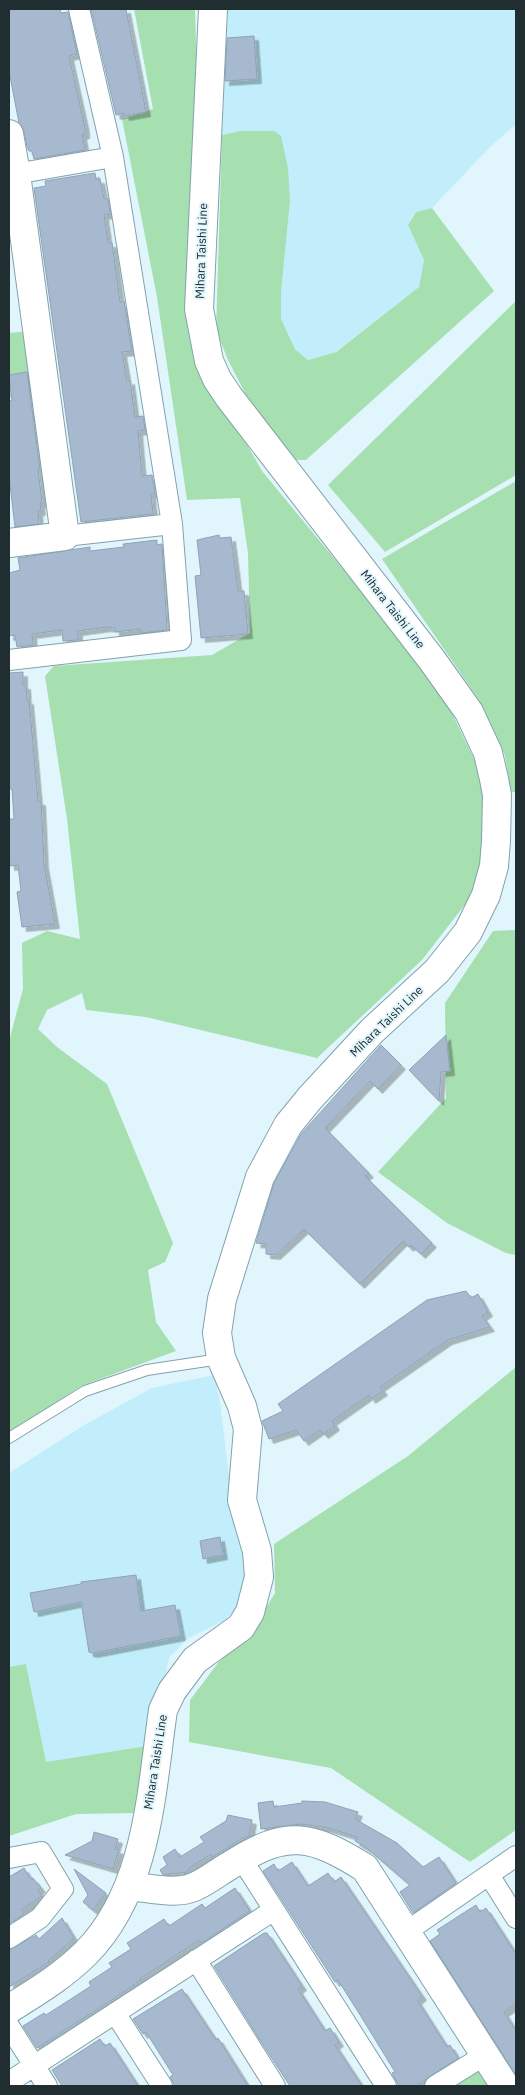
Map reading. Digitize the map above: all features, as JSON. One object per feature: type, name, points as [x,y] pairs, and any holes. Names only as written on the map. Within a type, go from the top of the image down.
[{"type":"main road","name":"Mihara Taishi Line","points":[[9,2010],[58,1977],[86,1952],[105,1931],[129,1886],[142,1838],[163,1710],[172,1691],[195,1660],[241,1627],[250,1612],[259,1577],[257,1551],[242,1500],[248,1429],[242,1406],[221,1358],[218,1333],[222,1299],[260,1177],[288,1125],[310,1098],[372,1031],[437,971],[468,932],[481,908],[494,866],[497,795],[488,753],[469,712],[432,660],[228,397],[217,379],[210,361],[199,309],[212,9]]},
{"type":"main road","points":[[9,134],[12,175],[65,536],[9,543]]},
{"type":"main road","points":[[129,1886],[177,1891],[194,1887],[264,1845],[288,1840],[309,1840],[336,1850],[364,1868],[505,2086]]},
{"type":"street","points":[[9,660],[181,640],[172,524],[113,157],[79,9]]},
{"type":"street","points":[[12,175],[113,157]]},
{"type":"street","points":[[65,536],[172,524]]},
{"type":"street","points":[[9,1858],[41,1852],[64,1889],[40,1918],[9,1938]]},
{"type":"street","points":[[406,1932],[516,1856]]},
{"type":"street","points":[[241,1858],[386,2086]]},
{"type":"street","points":[[489,1875],[516,1918]]},
{"type":"street","points":[[9,2082],[274,1910]]},
{"type":"street","points":[[196,1960],[275,2086]]},
{"type":"street","points":[[115,2013],[162,2086]]},
{"type":"street","points":[[9,2026],[47,2086]]},
{"type":"street","points":[[435,2086],[485,2055]]},
{"type":"lane","points":[[9,1438],[85,1391],[147,1370],[221,1358]]},
{"type":"shaded area","points":[[228,9],[516,9],[516,124],[490,147],[432,208],[415,212],[408,225],[424,260],[419,287],[335,352],[309,360],[295,349],[281,319],[281,292],[290,201],[281,137],[274,131],[240,131],[222,135]]},
{"type":"shaded area","points":[[214,1375],[220,1402],[230,1484],[245,1542],[247,1601],[223,1621],[187,1639],[169,1658],[153,1745],[46,1762],[26,1664],[9,1667],[9,1473],[86,1424],[152,1388]]},
{"type":"green space","points":[[134,9],[195,9],[198,107],[190,275],[232,418],[262,471],[408,648],[449,707],[477,765],[491,836],[470,898],[422,960],[317,1058],[146,1017],[86,1010],[82,993],[47,1010],[38,1029],[57,1047],[107,1084],[173,1243],[165,1262],[148,1270],[156,1322],[176,1351],[81,1386],[9,1433],[9,1041],[23,989],[22,943],[47,931],[80,939],[67,819],[45,676],[54,666],[212,655],[250,633],[248,553],[240,498],[187,500],[157,297],[122,119],[153,109]]},
{"type":"green space","points":[[240,131],[274,131],[281,136],[288,168],[290,201],[281,292],[281,319],[295,349],[308,360],[336,352],[419,287],[424,260],[408,225],[416,212],[432,208],[494,291],[306,460],[295,460],[273,436],[246,395],[228,360],[216,330],[222,135]]},
{"type":"green space","points":[[516,301],[516,475],[385,552],[328,485]]},
{"type":"green space","points":[[29,331],[38,394],[9,398],[9,333]]},
{"type":"green space","points":[[516,481],[516,792],[511,792],[505,756],[479,700],[382,559]]},
{"type":"green space","points":[[516,930],[516,1255],[506,1253],[447,1223],[378,1172],[446,1098],[445,1003],[493,931]]},
{"type":"green space","points":[[516,1367],[516,1830],[470,1862],[331,1768],[189,1742],[190,1700],[218,1663],[251,1632],[275,1593],[274,1544],[408,1456]]},
{"type":"green space","points":[[26,1664],[46,1762],[153,1745],[136,1813],[76,1814],[9,1836],[9,1667]]},
{"type":"green space","points":[[474,2071],[485,2072],[494,2086],[451,2086]]},
{"type":"building","points":[[9,9],[60,9],[61,13],[68,12],[77,54],[69,56],[85,128],[85,134],[82,135],[85,150],[34,159],[32,151],[29,151],[24,131],[19,123],[9,71]]},
{"type":"building","points":[[91,9],[126,9],[146,112],[125,116],[124,113],[116,115]]},
{"type":"building","points":[[254,36],[257,79],[225,81],[227,38]]},
{"type":"building","points":[[95,173],[96,179],[100,179],[104,199],[108,198],[110,214],[104,215],[108,243],[112,243],[120,302],[124,301],[132,351],[122,352],[127,381],[130,380],[135,417],[143,416],[145,430],[138,431],[142,476],[152,475],[155,493],[151,494],[153,514],[81,522],[34,188],[46,186],[45,181]]},
{"type":"building","points":[[27,372],[40,469],[38,469],[42,503],[40,503],[41,511],[38,511],[39,524],[15,527],[9,476],[9,401],[12,400],[9,375]]},
{"type":"building","points":[[219,535],[220,538],[231,537],[238,591],[244,591],[248,634],[201,638],[195,576],[201,575],[197,540]]},
{"type":"building","points":[[157,540],[157,545],[162,544],[167,630],[142,633],[141,629],[115,632],[115,628],[107,627],[78,631],[78,640],[63,641],[62,630],[32,634],[33,645],[17,647],[15,635],[9,636],[9,573],[20,570],[18,558],[90,547],[90,551],[124,547],[123,544]]},
{"type":"building","points":[[23,672],[23,685],[26,685],[27,701],[29,700],[38,801],[41,801],[44,864],[55,924],[22,927],[17,892],[21,891],[18,865],[10,866],[9,851],[9,819],[14,819],[12,789],[9,789],[9,673]]},
{"type":"building","points":[[446,1035],[450,1071],[441,1072],[439,1101],[409,1070]]},
{"type":"building","points":[[381,1045],[401,1065],[378,1089],[370,1081],[325,1128],[369,1173],[365,1176],[432,1243],[421,1254],[403,1241],[360,1284],[304,1229],[276,1255],[266,1254],[266,1244],[256,1243],[274,1183],[301,1134]]},
{"type":"building","points":[[466,1291],[471,1298],[478,1294],[488,1312],[482,1316],[490,1327],[448,1340],[380,1387],[383,1391],[371,1399],[369,1395],[332,1421],[335,1426],[324,1434],[320,1430],[304,1441],[296,1430],[269,1439],[262,1421],[283,1411],[278,1404],[427,1300]]},
{"type":"building","points":[[220,1537],[223,1555],[203,1559],[200,1541]]},
{"type":"building","points":[[136,1575],[141,1611],[175,1605],[181,1636],[93,1653],[89,1652],[81,1602],[34,1612],[30,1593],[81,1584],[81,1582]]},
{"type":"building","points":[[273,1801],[274,1807],[302,1803],[302,1801],[325,1802],[358,1812],[355,1819],[397,1843],[423,1867],[439,1857],[456,1883],[413,1913],[400,1892],[410,1885],[368,1849],[355,1841],[357,1837],[328,1828],[301,1824],[261,1829],[258,1803]]},
{"type":"building","points":[[228,1815],[252,1820],[249,1837],[244,1837],[213,1857],[211,1854],[188,1869],[188,1872],[163,1875],[160,1870],[167,1865],[163,1857],[175,1849],[180,1857],[204,1842],[200,1837],[226,1821]]},
{"type":"building","points":[[94,1832],[118,1839],[115,1849],[119,1850],[113,1869],[65,1855],[92,1841]]},
{"type":"building","points":[[292,1862],[308,1886],[328,1873],[334,1882],[341,1877],[422,1996],[417,2000],[447,2047],[450,2045],[458,2058],[416,2086],[399,2086],[392,2073],[395,2072],[338,1980],[335,1982],[263,1871],[274,1864],[278,1871]]},
{"type":"building","points":[[24,1868],[31,1879],[33,1878],[41,1888],[38,1890],[42,1896],[21,1910],[24,1914],[9,1924],[9,1877]]},
{"type":"building","points":[[74,1869],[106,1893],[93,1910],[83,1902],[88,1895]]},
{"type":"building","points":[[235,1888],[250,1911],[201,1943],[199,1940],[115,1998],[37,2048],[23,2026],[44,2013],[46,2015],[91,1986],[89,1982],[112,1967],[109,1963],[131,1949],[127,1943],[164,1919],[169,1926],[202,1904],[205,1908]]},
{"type":"building","points":[[476,1905],[480,1912],[486,1908],[516,1954],[516,2004],[504,2012],[516,2031],[516,2075],[430,1941],[440,1934],[437,1930]]},
{"type":"building","points":[[62,1918],[74,1938],[49,1962],[9,1987],[9,1950],[36,1935],[39,1939]]},
{"type":"building","points":[[264,1933],[267,1933],[302,1986],[298,1989],[325,2031],[330,2028],[339,2042],[335,2045],[362,2086],[290,2086],[260,2040],[214,1966]]},
{"type":"building","points":[[182,1989],[216,2040],[218,2038],[248,2086],[175,2086],[170,2077],[173,2075],[146,2032],[143,2034],[133,2019]]},
{"type":"building","points":[[100,2039],[105,2046],[110,2043],[138,2086],[62,2086],[52,2070]]}]
